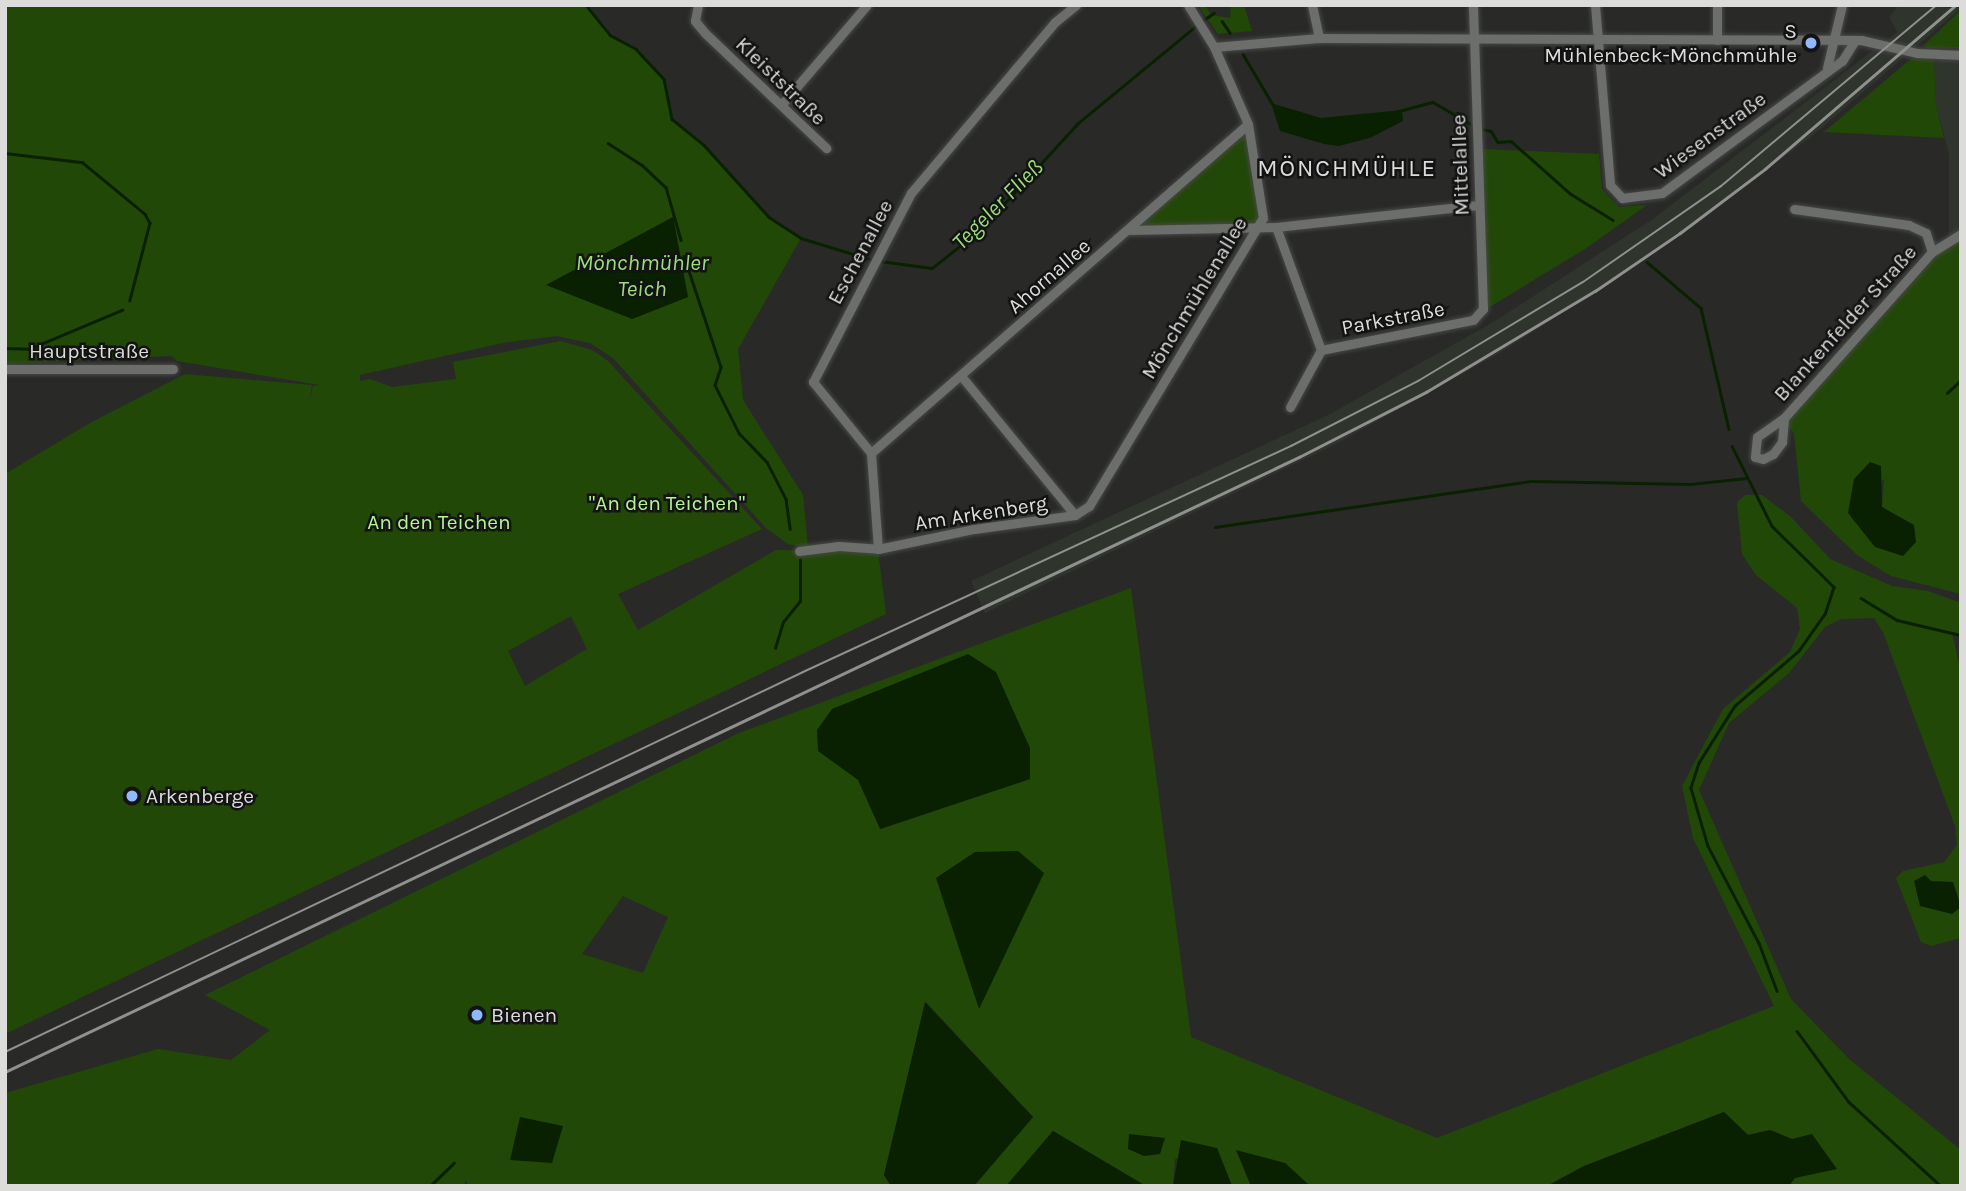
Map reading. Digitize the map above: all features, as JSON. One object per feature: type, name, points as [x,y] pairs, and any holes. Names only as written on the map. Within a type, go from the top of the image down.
[{"type":"street","name":"Kleiststraße","points":[[698,5],[695,21],[826,148]]},
{"type":"street","points":[[782,104],[867,5]]},
{"type":"street","name":"Eschenallee","points":[[871,453],[813,382],[911,193],[1055,22],[1076,5]]},
{"type":"street","name":"Mönchmühlenallee","points":[[1075,515],[1089,506],[1263,218],[1262,197],[1248,124],[1214,47],[1188,5]]},
{"type":"street","points":[[1312,5],[1319,38]]},
{"type":"street","name":"Mittelallee","points":[[1473,5],[1483,309],[1473,320]]},
{"type":"street","points":[[1595,5],[1598,39]]},
{"type":"street","points":[[1717,5],[1717,40]]},
{"type":"street","points":[[1827,68],[1829,49],[1836,40],[1842,5]]},
{"type":"street","points":[[1214,47],[1319,38],[1855,40],[1917,53],[1961,55]]},
{"type":"street","name":"Wiesenstraße","points":[[1598,39],[1610,185],[1622,198],[1642,198],[1662,193],[1827,68],[1842,61],[1855,40]]},
{"type":"street","name":"Ahornallee","points":[[871,453],[962,377],[1248,124]]},
{"type":"street","points":[[1128,230],[1276,228],[1478,205]]},
{"type":"street","name":"Blankenfelder Straße","points":[[1794,209],[1909,225],[1926,233],[1932,252]]},
{"type":"street","points":[[1276,228],[1321,350],[1290,407]]},
{"type":"street","name":"Blankenfelder Straße","points":[[1784,418],[1782,442],[1773,454],[1763,459],[1755,457],[1757,437],[1784,418],[1932,252],[1961,234]]},
{"type":"street","name":"Parkstraße","points":[[1321,350],[1473,320]]},
{"type":"street","name":"Hauptstraße","points":[[5,369],[173,369]]},
{"type":"street","name":"Am Arkenberg","points":[[962,377],[1075,515]]},
{"type":"street","points":[[871,453],[878,549]]},
{"type":"street","name":"Am Arkenberg","points":[[799,551],[839,546],[878,549],[974,528],[1075,515]]},
{"type":"shaded area","points":[[1899,5],[1961,8],[1812,136],[1667,245],[1503,351],[1334,445],[985,613],[971,581],[1330,414],[1495,321],[1653,219],[1897,32],[1889,17]]},
{"type":"shaded area","points":[[1961,56],[1961,234],[1949,242],[1949,154],[1936,104],[1934,58]]},
{"type":"green space","points":[[5,5],[586,5],[610,35],[636,49],[664,79],[672,119],[704,145],[769,217],[801,238],[738,349],[743,400],[803,495],[808,548],[788,544],[766,528],[613,358],[590,343],[557,336],[507,342],[360,375],[360,381],[370,379],[392,387],[456,379],[453,362],[561,341],[592,350],[608,361],[762,529],[618,594],[638,630],[776,550],[878,551],[886,614],[5,1034],[5,474],[90,423],[185,374],[312,385],[309,402],[313,386],[320,385],[177,361],[171,356],[5,364]],"holes":[[[673,217],[688,297],[632,319]],[[571,616],[587,649],[525,686],[508,651]]]},
{"type":"green space","points":[[1198,5],[1205,5],[1211,15],[1230,18],[1231,5],[1244,5],[1252,31],[1218,34]]},
{"type":"green space","points":[[1961,10],[1961,48],[1925,48],[1924,45]]},
{"type":"green space","points":[[1912,58],[1934,58],[1936,104],[1944,138],[1824,132]]},
{"type":"green space","points":[[1248,125],[1262,218],[1255,228],[1130,229]]},
{"type":"green space","points":[[1482,149],[1599,154],[1602,189],[1619,207],[1647,205],[1585,249],[1488,308]]},
{"type":"green space","points":[[1961,234],[1961,594],[1891,576],[1857,555],[1801,501],[1794,434],[1784,419],[1820,385],[1889,297]],"holes":[[[1884,479],[1882,507],[1896,517],[1848,513]]]},
{"type":"green space","points":[[1745,495],[1762,495],[1791,517],[1830,559],[1892,586],[1928,591],[1961,603],[1961,635],[1952,633],[1961,672],[1961,938],[1931,946],[1921,942],[1896,878],[1903,871],[1944,862],[1957,845],[1955,826],[1883,632],[1874,618],[1841,619],[1825,627],[1789,673],[1729,723],[1699,790],[1791,999],[1849,1059],[1961,1150],[1961,1186],[1789,1186],[1795,1178],[1792,1139],[1770,1130],[1748,1135],[1724,1112],[1584,1166],[1547,1186],[1310,1186],[1285,1163],[1237,1151],[1251,1186],[1232,1186],[1217,1148],[1175,1159],[1173,1186],[1146,1186],[1053,1131],[1006,1186],[974,1186],[1033,1117],[926,1002],[884,1175],[891,1186],[468,1186],[466,1180],[463,1186],[5,1186],[5,1093],[158,1049],[231,1060],[270,1030],[205,995],[739,733],[1131,588],[1191,1037],[1437,1138],[1774,1006],[1693,838],[1682,786],[1723,709],[1790,652],[1800,629],[1797,608],[1756,575],[1742,554],[1737,502]],"holes":[[[1030,779],[881,829],[858,780]],[[623,896],[668,917],[643,973],[582,954]]]},
{"type":"water","points":[[1271,103],[1321,118],[1402,110],[1403,121],[1370,138],[1339,146],[1324,144],[1280,131]]},
{"type":"water","name":"Mönchmühler Teich","points":[[673,217],[688,297],[632,319],[546,285]]},
{"type":"water","points":[[1870,462],[1881,466],[1882,507],[1914,525],[1916,542],[1903,556],[1875,547],[1848,513],[1854,479]]},
{"type":"water","points":[[968,654],[996,672],[1030,748],[1030,779],[880,829],[858,780],[818,751],[817,730],[832,709]]},
{"type":"water","points":[[1018,851],[1044,873],[979,1009],[936,878],[975,852]]},
{"type":"water","points":[[1925,875],[1931,881],[1953,882],[1961,907],[1952,914],[1920,906],[1914,881]]},
{"type":"water","points":[[925,1002],[1033,1117],[974,1186],[891,1186],[884,1175]]},
{"type":"water","points":[[1724,1112],[1748,1135],[1770,1130],[1792,1139],[1812,1134],[1837,1169],[1795,1178],[1789,1186],[1547,1186],[1584,1166]]},
{"type":"water","points":[[520,1117],[563,1126],[552,1163],[510,1160]]},
{"type":"water","points":[[1053,1131],[1146,1186],[1006,1186]]},
{"type":"water","points":[[1129,1134],[1165,1138],[1160,1154],[1144,1156],[1128,1149]]},
{"type":"water","points":[[1181,1140],[1217,1148],[1232,1186],[1173,1186]]},
{"type":"water","points":[[1236,1150],[1285,1163],[1310,1186],[1251,1186]]},
{"type":"waterway","name":"Tegeler Fließ","points":[[586,5],[610,35],[636,49],[664,79],[672,119],[704,145],[769,217],[801,238],[873,260]]},
{"type":"waterway","name":"Tegeler Fließ","points":[[1202,21],[1214,13]]},
{"type":"waterway","points":[[1222,21],[1230,33]]},
{"type":"waterway","name":"Tegeler Fließ","points":[[880,261],[932,268],[980,230],[1077,124],[1197,25]]},
{"type":"waterway","points":[[1243,54],[1272,103]]},
{"type":"waterway","points":[[1399,111],[1433,102],[1469,123]]},
{"type":"waterway","points":[[1481,129],[1491,131],[1498,142],[1511,141],[1571,194],[1613,220]]},
{"type":"waterway","points":[[608,143],[642,165],[666,187],[681,240]]},
{"type":"waterway","points":[[5,153],[82,162],[145,214],[150,223],[130,300]]},
{"type":"waterway","points":[[684,256],[721,367],[715,385],[739,433],[767,462],[786,499],[790,529]]},
{"type":"waterway","points":[[1647,262],[1701,308],[1729,429]]},
{"type":"waterway","points":[[5,348],[29,349],[122,310]]},
{"type":"waterway","points":[[1947,393],[1961,380]]},
{"type":"waterway","points":[[1732,446],[1772,526],[1834,587],[1825,614],[1799,651],[1735,706],[1699,763],[1691,788],[1708,846],[1759,943],[1777,991]]},
{"type":"waterway","points":[[1215,527],[1531,481],[1690,484],[1747,478]]},
{"type":"waterway","points":[[775,648],[783,622],[800,601],[800,560]]},
{"type":"waterway","points":[[1861,598],[1897,620],[1961,635]]},
{"type":"waterway","points":[[1797,1031],[1849,1102],[1941,1186]]},
{"type":"waterway","points":[[430,1186],[454,1163]]},
{"type":"tram line","points":[[5,1052],[803,672],[1291,446],[1418,381],[1583,282],[1721,186],[1937,5]]},
{"type":"railway","points":[[5,1072],[1299,457],[1426,392],[1595,291],[1680,233],[1765,169],[1956,5]]},
{"type":"place","name":"S Mühlenbeck-Mönchmühle","points":[[1811,43]]},
{"type":"place","name":"Arkenberge","points":[[132,796]]},
{"type":"place","name":"Bienen","points":[[477,1015]]},
{"type":"district","name":"MÖNCHMÜHLE","points":[[1347,169]]},
{"type":"park label","name":"\"An den Teichen\"","points":[[667,503]]},
{"type":"park label","name":"An den Teichen","points":[[439,522]]}]
